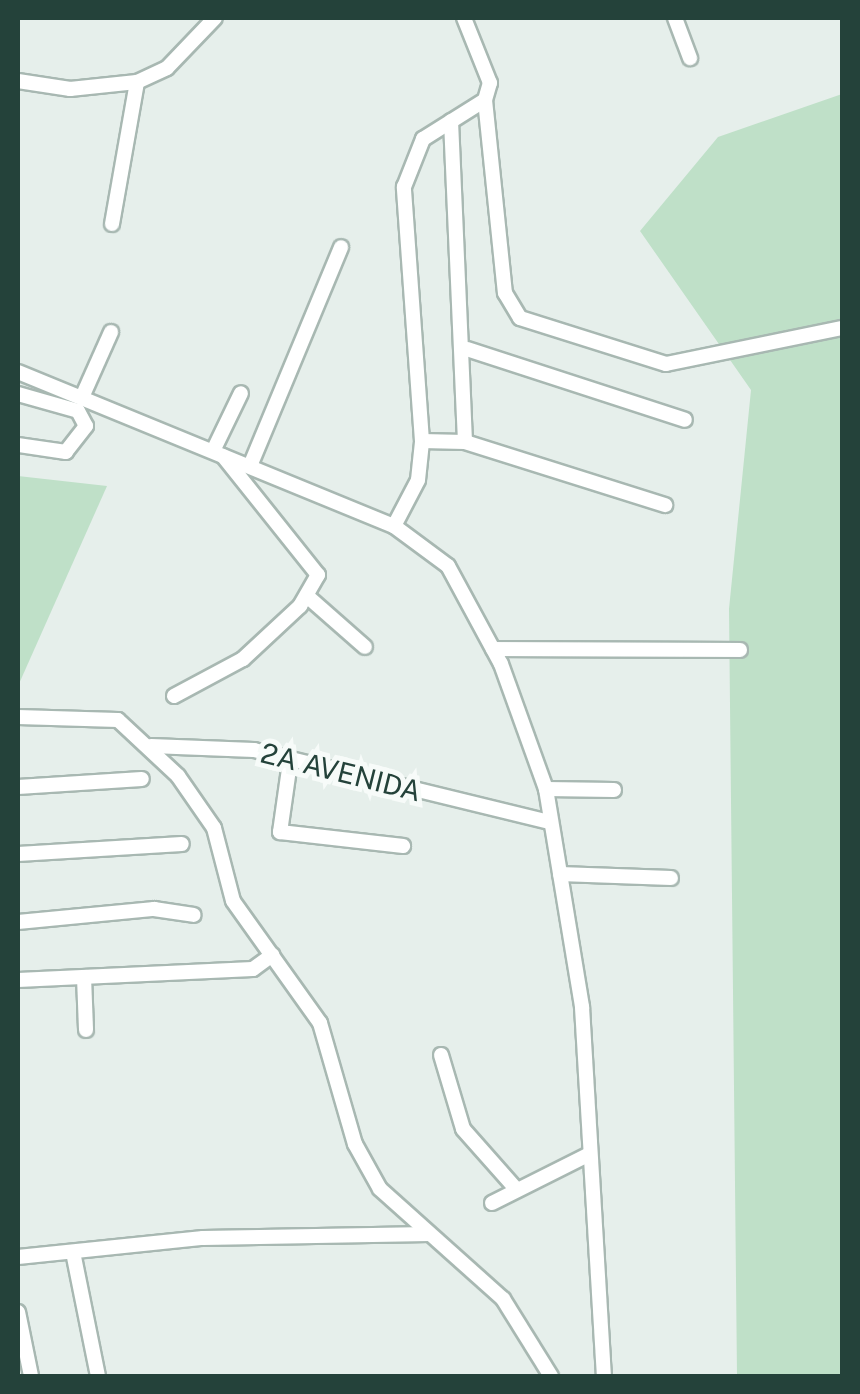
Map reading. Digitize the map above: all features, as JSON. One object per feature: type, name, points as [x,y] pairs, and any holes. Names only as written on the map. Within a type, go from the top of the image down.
[{"type":"street","points":[[18,81],[70,89],[137,82],[167,68],[215,18]]},
{"type":"street","points":[[464,18],[490,84],[485,100],[504,294],[520,318],[666,364],[842,328]]},
{"type":"street","points":[[675,18],[690,58]]},
{"type":"street","points":[[112,224],[137,82]]},
{"type":"street","points":[[394,526],[418,480],[422,441],[404,187],[423,138],[485,100]]},
{"type":"street","points":[[451,121],[467,350],[464,442]]},
{"type":"street","points":[[250,466],[341,246]]},
{"type":"street","points":[[83,395],[111,332]]},
{"type":"street","points":[[467,350],[685,420]]},
{"type":"street","points":[[18,372],[83,395],[394,526],[448,566],[493,649],[546,789],[582,1007],[604,1376]]},
{"type":"street","points":[[174,696],[243,659],[307,596],[318,572],[225,470],[218,454],[241,393]]},
{"type":"street","points":[[18,394],[66,405],[86,426],[66,452],[18,446]]},
{"type":"street","points":[[422,441],[464,442],[666,506]]},
{"type":"street","points":[[307,596],[365,646]]},
{"type":"street","points":[[493,649],[740,650]]},
{"type":"street","points":[[18,717],[107,717],[151,746],[204,810],[234,900],[320,1023],[355,1144],[380,1189],[503,1299],[551,1376]]},
{"type":"street","name":"2A AVENIDA","points":[[151,746],[254,750],[290,762],[550,822]]},
{"type":"street","points":[[290,762],[280,832],[403,846]]},
{"type":"street","points":[[18,787],[142,778]]},
{"type":"street","points":[[546,789],[614,790]]},
{"type":"street","points":[[18,854],[182,844]]},
{"type":"street","points":[[560,874],[671,878]]},
{"type":"street","points":[[18,922],[154,909],[194,915]]},
{"type":"street","points":[[18,980],[252,970],[272,955]]},
{"type":"street","points":[[84,977],[86,1030]]},
{"type":"street","points":[[442,1055],[463,1129],[517,1190]]},
{"type":"street","points":[[492,1203],[588,1155]]},
{"type":"street","points":[[18,1257],[203,1238],[429,1234]]},
{"type":"street","points":[[73,1252],[98,1376]]},
{"type":"street","points":[[18,1312],[31,1376]]},
{"type":"green space","points":[[842,94],[842,1376],[737,1376],[729,609],[751,390],[640,231],[718,137]]},
{"type":"green space","points":[[18,476],[107,486],[18,686]]}]
